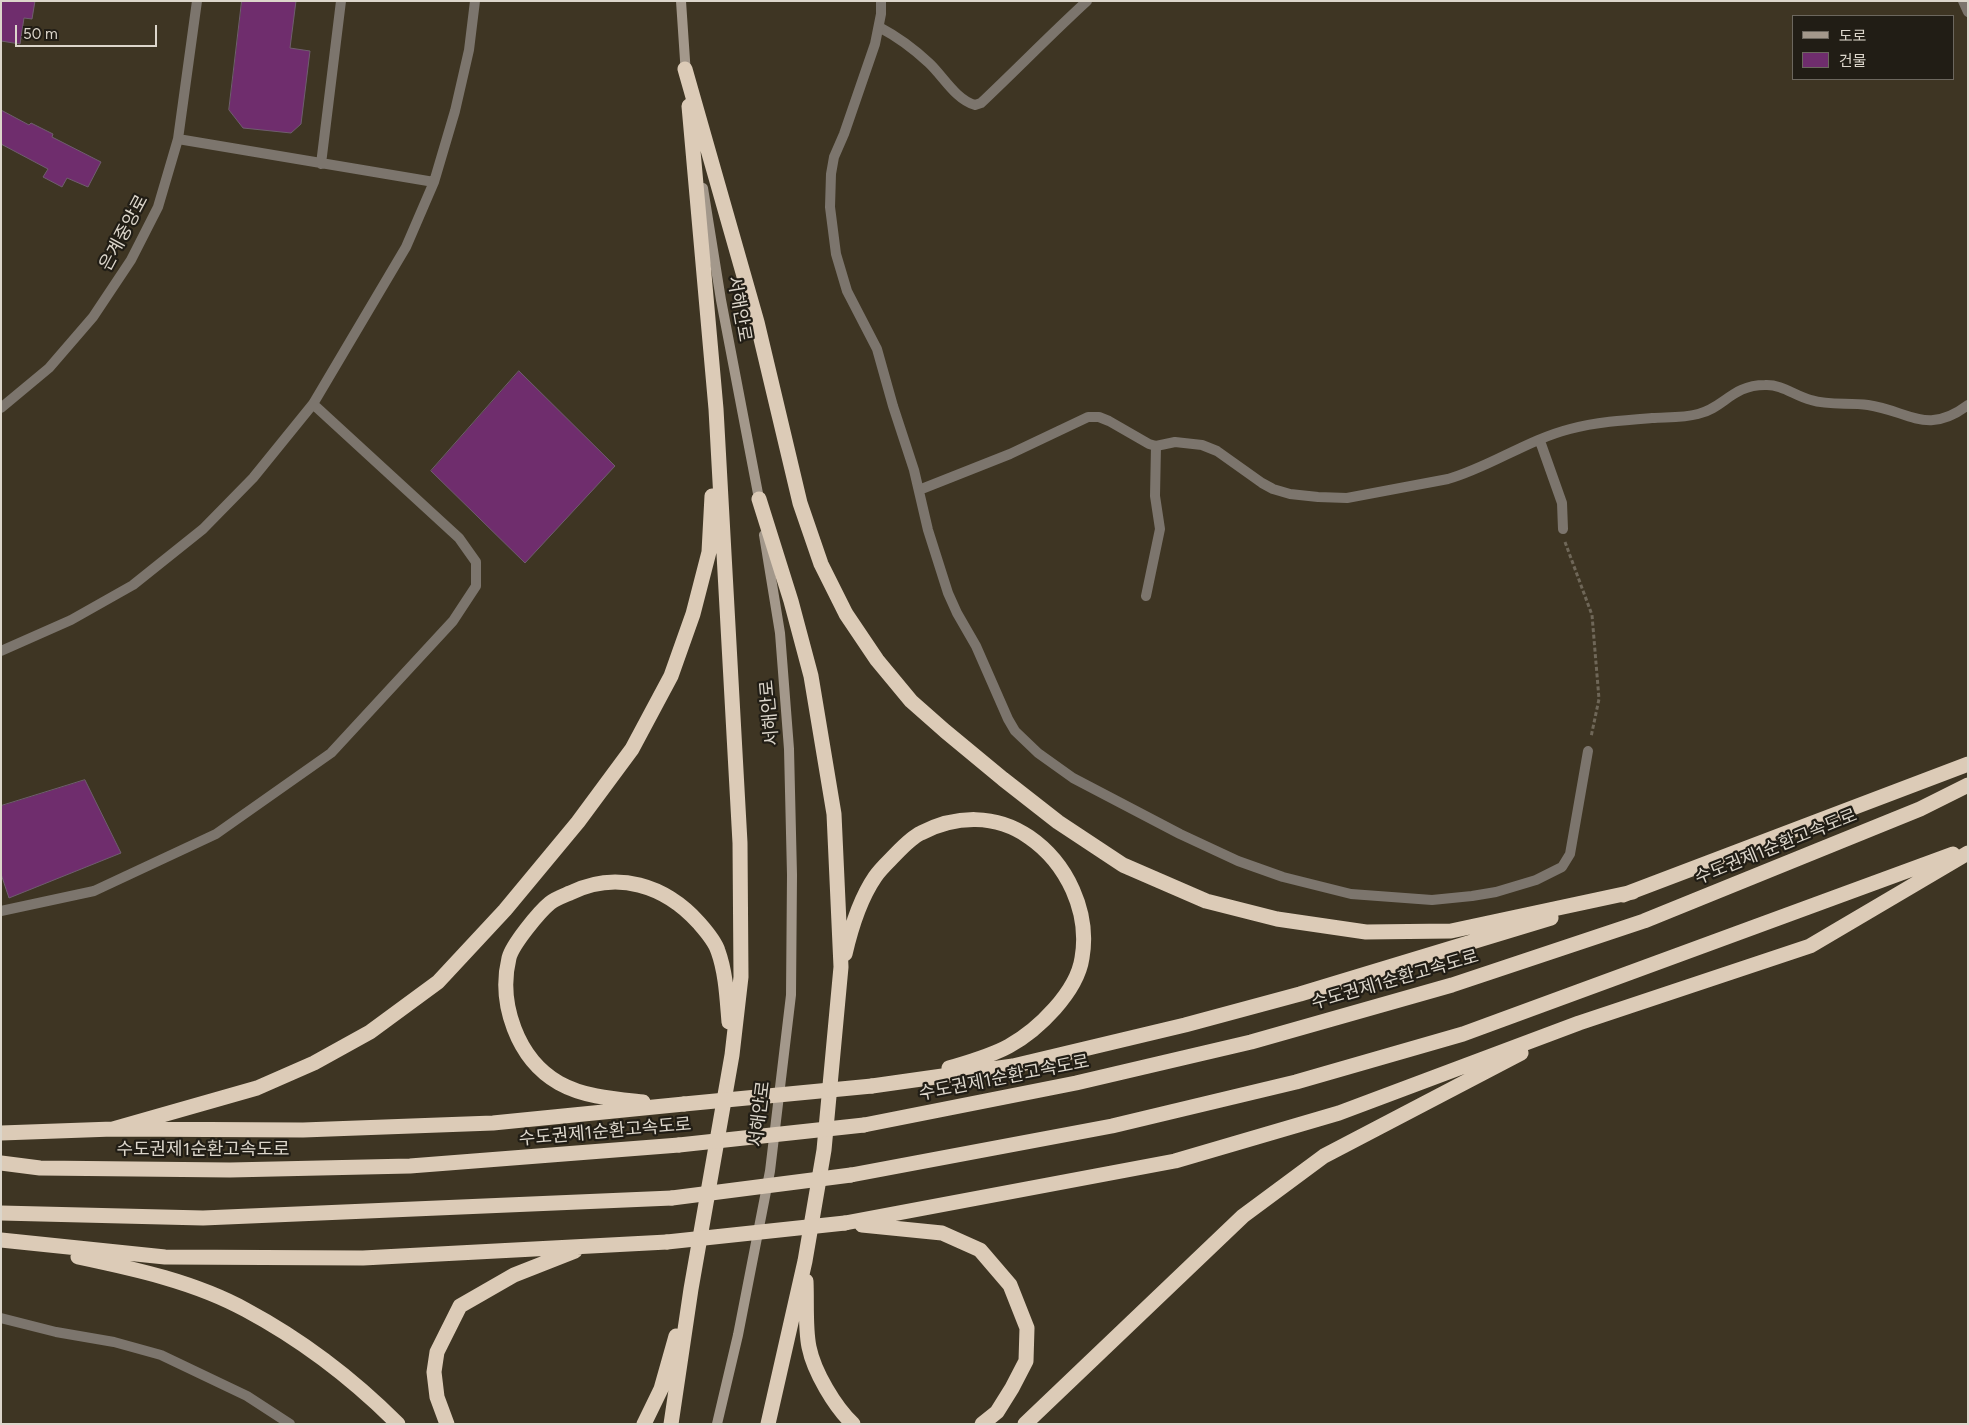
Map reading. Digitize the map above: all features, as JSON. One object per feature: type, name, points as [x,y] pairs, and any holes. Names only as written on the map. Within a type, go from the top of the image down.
[{"type":"highway","points":[[671,1424],[691,1289],[732,1055],[741,977],[740,852],[716,409],[685,69]]},
{"type":"highway","points":[[685,69],[756,322],[800,503],[821,564],[846,614],[877,660],[911,701],[945,731],[1050,816],[1123,865],[1206,901],[1277,918],[1366,932],[1451,931],[1633,892]]},
{"type":"highway","points":[[113,1130],[257,1088],[314,1063],[370,1032],[438,982],[523,888],[578,822],[632,749],[671,676],[693,614],[710,552],[716,409]]},
{"type":"highway","points":[[759,499],[791,601],[811,676],[834,814],[841,967],[824,1150],[805,1261],[768,1424]]},
{"type":"highway","points":[[1,1133],[113,1130],[302,1130],[493,1123],[872,1086],[1013,1066],[1184,1025],[1300,994],[1486,939],[1633,892],[1968,764]]},
{"type":"highway","name":"수도권제1순환고속도로","points":[[1,1163],[40,1168],[230,1170],[410,1166],[679,1146],[864,1125],[1076,1083],[1242,1044],[1452,985],[1644,921],[1920,809],[1968,785]]},
{"type":"highway","points":[[841,967],[851,930],[875,876],[897,852],[920,833],[950,822],[976,818],[1005,825],[1028,836],[1051,856],[1069,881],[1078,903],[1084,928],[1082,960],[1070,989],[1048,1017],[1010,1046],[969,1062],[898,1083]]},
{"type":"highway","points":[[1,1213],[203,1218],[381,1212],[672,1198],[851,1175],[1112,1126],[1296,1082],[1453,1037],[1968,848]]},
{"type":"highway","points":[[1,1240],[165,1258],[363,1258],[582,1248],[667,1242],[845,1223],[1174,1161],[1339,1112],[1579,1023],[1810,946],[1968,853]]},
{"type":"highway","points":[[684,1104],[641,1102],[584,1094],[558,1082],[533,1062],[518,1038],[508,1014],[507,983],[509,956],[530,924],[550,903],[578,889],[604,882],[633,883],[661,892],[686,908],[705,930],[718,950],[725,984],[732,1055]]},
{"type":"highway","points":[[1026,1424],[1243,1216],[1294,1177],[1324,1156],[1579,1023]]},
{"type":"highway","points":[[845,1223],[942,1233],[980,1250],[1010,1285],[1027,1328],[1026,1361],[997,1412],[982,1424]]},
{"type":"highway","points":[[1,1240],[124,1267],[194,1288],[244,1309],[297,1340],[359,1387],[398,1424]]},
{"type":"highway","points":[[447,1424],[436,1397],[434,1372],[437,1352],[460,1306],[514,1275],[582,1248]]},
{"type":"highway","points":[[805,1261],[809,1348],[824,1386],[841,1413],[853,1424]]},
{"type":"highway","points":[[644,1424],[661,1389],[691,1289]]},
{"type":"main road","name":"서해안로","points":[[681,1],[685,69],[721,300],[759,499],[780,633],[789,749],[792,875],[791,994],[770,1171],[738,1336],[717,1424]]},
{"type":"street","name":"은계중앙로","points":[[1,408],[55,360],[93,317],[131,260],[158,207],[178,139],[197,1]]},
{"type":"street","points":[[321,164],[341,1]]},
{"type":"street","points":[[1,651],[71,620],[132,584],[203,530],[252,478],[313,404],[406,247],[434,182],[455,111],[469,50],[475,1]]},
{"type":"street","points":[[881,1],[876,44],[834,157],[830,186],[831,229],[840,274],[877,349],[948,594],[956,613],[976,646],[1008,718],[1023,741],[1073,778],[1180,834],[1238,861],[1283,877],[1351,894],[1432,900],[1496,892],[1536,880],[1562,867],[1570,854],[1588,751]]},
{"type":"street","points":[[879,27],[905,41],[931,64],[965,101],[975,105],[981,102],[1013,73],[1087,1]]},
{"type":"street","points":[[1963,1],[1968,12]]},
{"type":"street","points":[[178,139],[434,182]]},
{"type":"street","points":[[919,490],[1010,454],[1088,417],[1099,417],[1109,421],[1149,444],[1156,446],[1175,442],[1202,445],[1217,451],[1273,489],[1290,494],[1318,498],[1347,498],[1448,480],[1570,429],[1596,424],[1699,414],[1747,386],[1777,385],[1813,401],[1830,404],[1868,405],[1918,420],[1931,421],[1943,418],[1953,415],[1968,406]]},
{"type":"street","points":[[1,911],[94,891],[216,834],[331,753],[453,621],[476,586],[476,562],[459,538],[313,404]]},
{"type":"street","points":[[1540,441],[1562,503],[1563,529]]},
{"type":"street","points":[[1146,596],[1160,529],[1155,496],[1156,446]]},
{"type":"street","points":[[1,1318],[56,1332],[114,1342],[161,1355],[247,1396],[290,1424]]},
{"type":"path","points":[[1563,529],[1566,546],[1592,615],[1599,699],[1588,751]]},
{"type":"building","points":[[1,1],[35,1],[32,19],[24,18],[20,44],[1,41]]},
{"type":"building","points":[[242,1],[296,1],[290,48],[310,51],[301,124],[291,133],[243,128],[229,110]]},
{"type":"building","points":[[1,110],[29,125],[31,123],[53,134],[52,137],[101,162],[88,187],[67,178],[62,187],[43,177],[48,169],[1,144]]},
{"type":"building","points":[[519,371],[615,466],[525,563],[431,471]]},
{"type":"building","points":[[85,780],[121,853],[9,898],[1,874],[1,806]]}]
